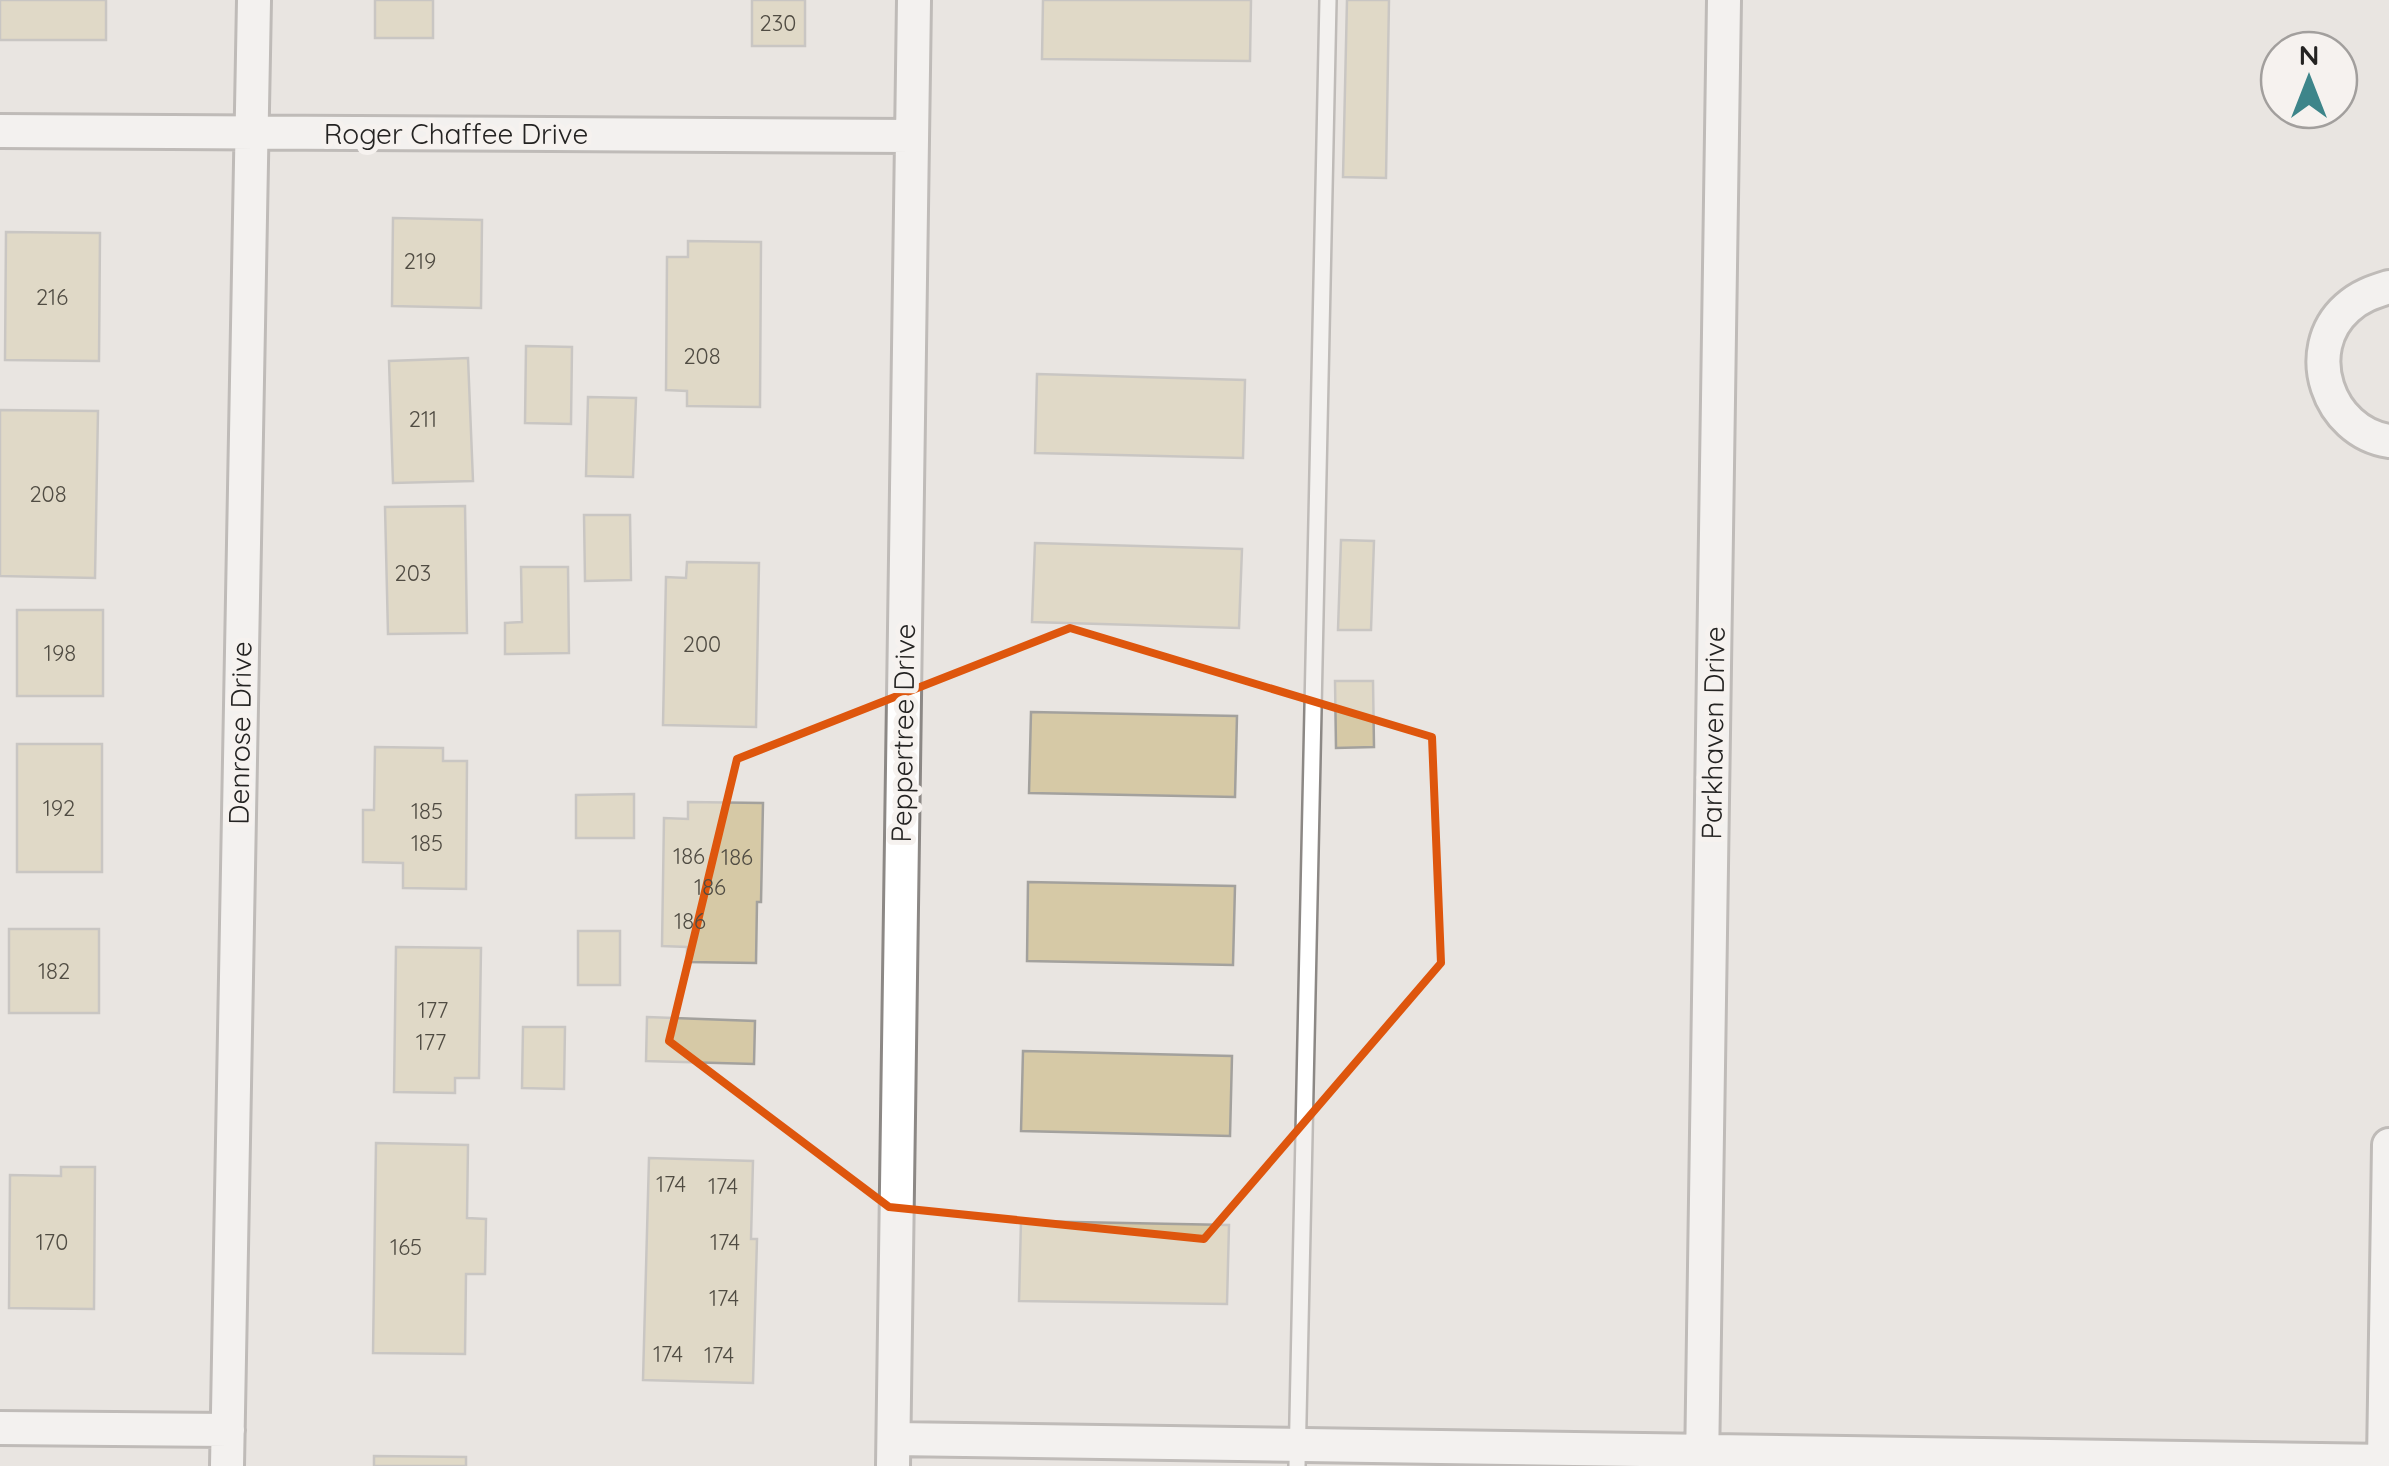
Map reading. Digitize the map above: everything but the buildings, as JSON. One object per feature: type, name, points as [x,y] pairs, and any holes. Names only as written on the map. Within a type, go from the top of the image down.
[{"type":"street","name":"Denrose Drive","points":[[228,1466],[254,0]]},
{"type":"street","name":"Peppertree Drive","points":[[893,1453],[914,0]]},
{"type":"street","name":"Parkhaven Drive","points":[[1702,1460],[1724,0]]},
{"type":"street","name":"Roger Chaffee Drive","points":[[0,130],[912,136]]},
{"type":"street","points":[[2389,287],[2366,294],[2345,310],[2330,332],[2323,357],[2325,384],[2336,408],[2354,427],[2389,441]]},
{"type":"street","points":[[893,1453],[2386,1461],[2389,1145]]},
{"type":"street","points":[[0,1428],[228,1430]]},
{"type":"lane","points":[[1298,1456],[1328,0]]},
{"type":"highlighted area","points":[[1070,628],[1432,737],[1441,963],[1204,1239],[889,1207],[669,1041],[737,759]]}]
